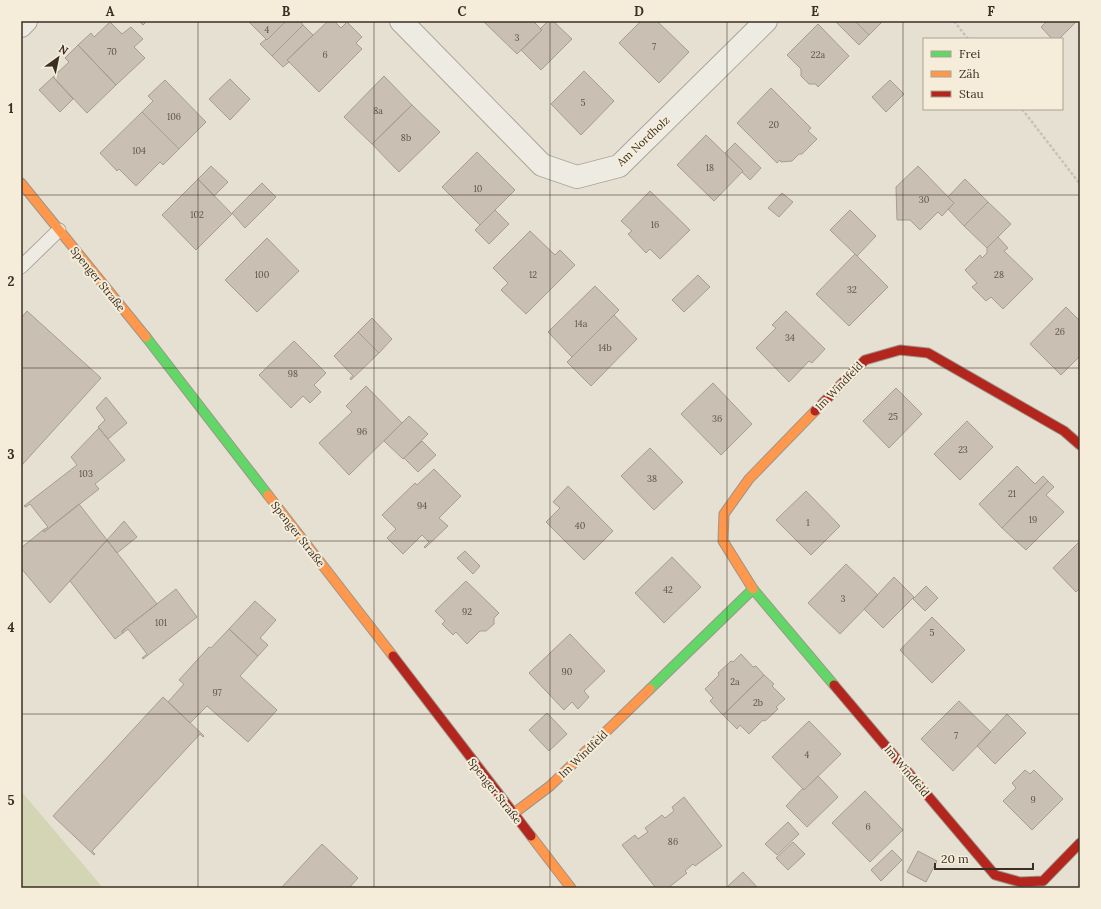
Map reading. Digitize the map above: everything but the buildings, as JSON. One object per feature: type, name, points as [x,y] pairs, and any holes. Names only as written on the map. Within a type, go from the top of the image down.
[{"type":"street","points":[[21,26],[26,21]]},
{"type":"street","name":"Am Nordholz","points":[[401,21],[542,165],[577,177],[619,166],[766,21]]},
{"type":"street","name":"Spenger Straße","points":[[21,183],[154,347],[571,888]]},
{"type":"street","name":"Im Windfeld","points":[[1080,445],[1064,431],[928,353],[900,350],[865,360],[749,479],[724,514],[723,541],[753,589],[995,874],[1020,882],[1043,881],[1080,843]]},
{"type":"street","name":"Im Windfeld","points":[[513,814],[550,786],[753,589]]},
{"type":"lane","points":[[21,267],[59,230]]},
{"type":"path","points":[[954,21],[967,38]]},
{"type":"path","points":[[1023,110],[1080,184]]},
{"type":"green space","points":[[21,791],[103,888],[21,888]]},
{"type":"traffic: fast","points":[[146,337],[268,495]]},
{"type":"traffic: fast","points":[[650,689],[753,589],[834,685]]},
{"type":"traffic: slow","points":[[21,183],[146,337]]},
{"type":"traffic: slow","points":[[753,589],[723,541],[724,514],[749,479],[815,411]]},
{"type":"traffic: slow","points":[[268,495],[393,656]]},
{"type":"traffic: slow","points":[[513,814],[550,786],[650,689]]},
{"type":"traffic: slow","points":[[531,836],[571,888]]},
{"type":"traffic: jam","points":[[815,411],[865,360],[900,350],[928,353],[1064,431],[1080,445]]},
{"type":"traffic: jam","points":[[393,656],[531,836]]},
{"type":"traffic: jam","points":[[834,685],[995,875],[1020,882],[1043,881],[1080,843]]}]
